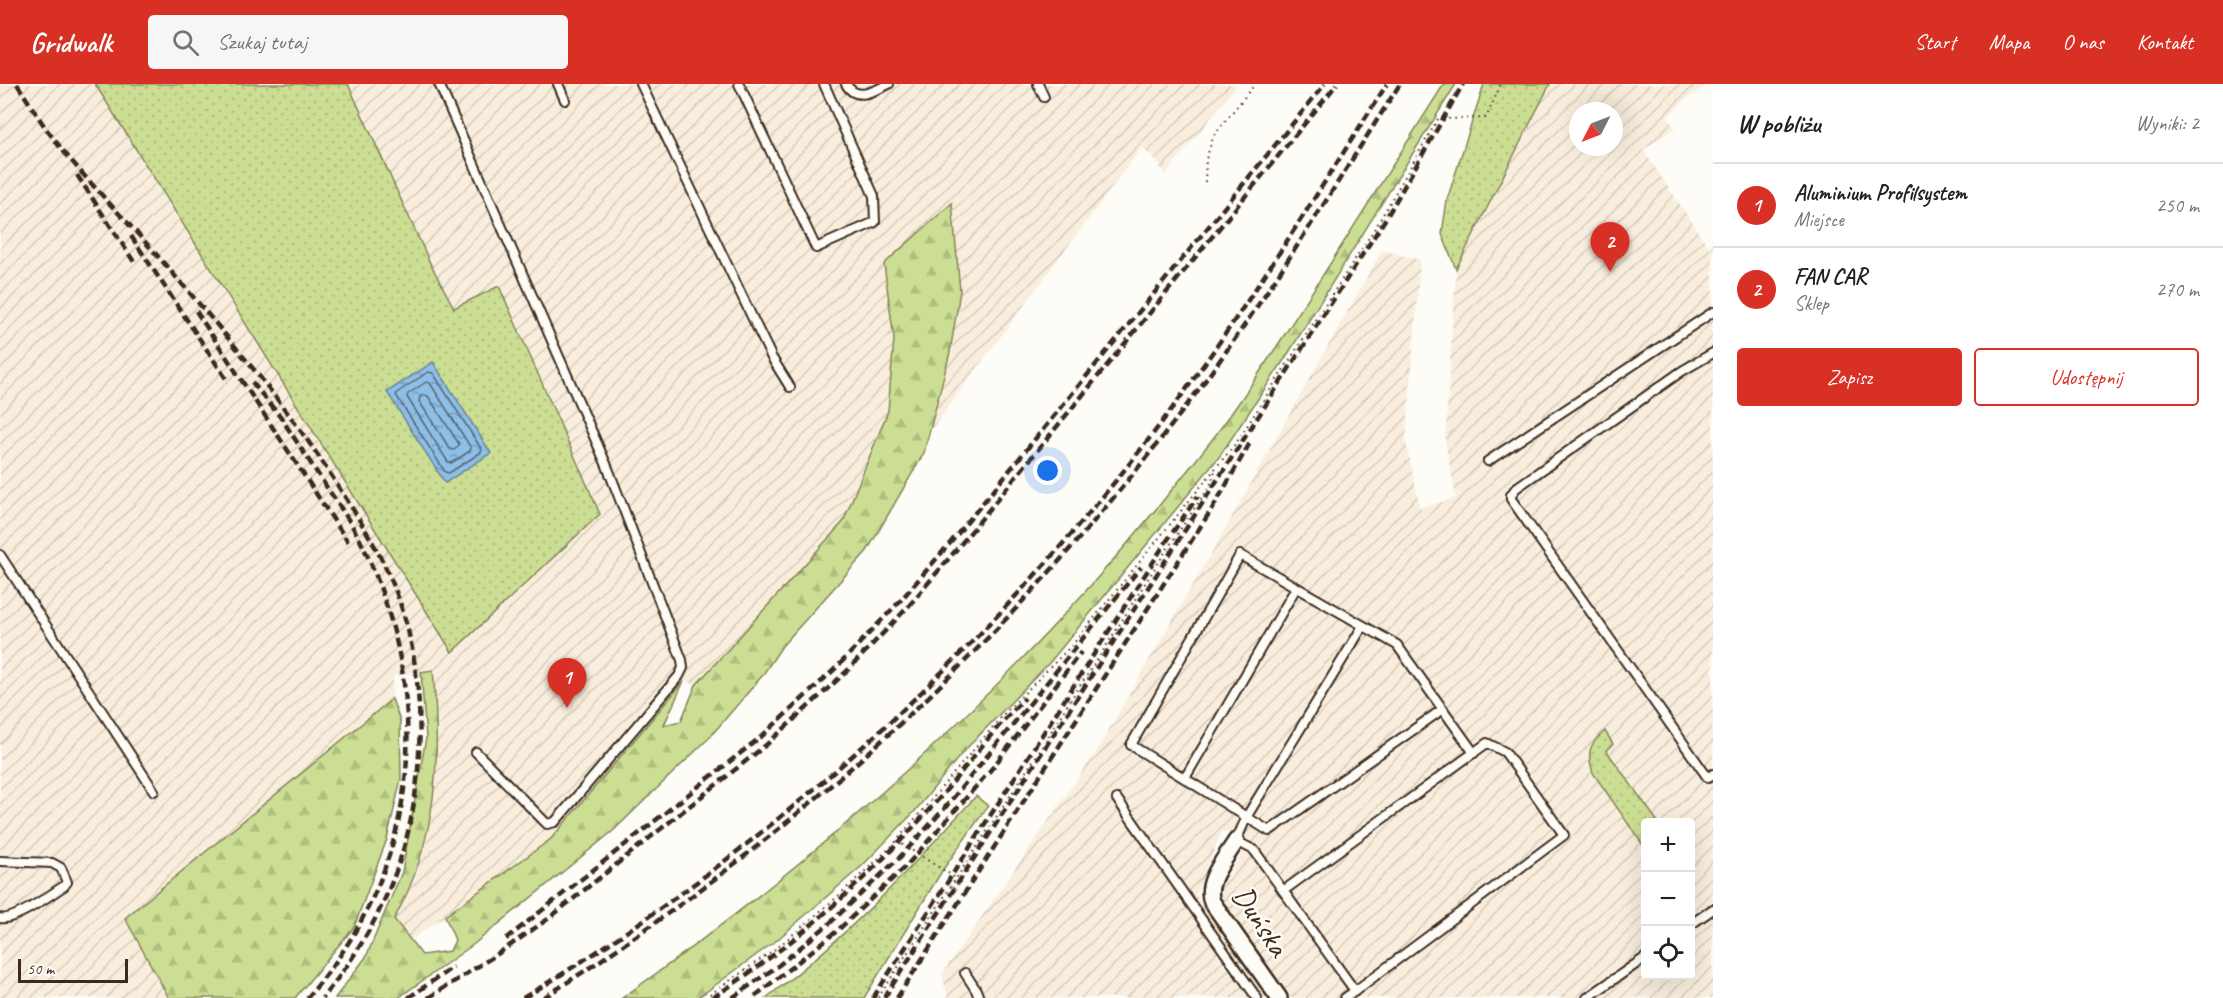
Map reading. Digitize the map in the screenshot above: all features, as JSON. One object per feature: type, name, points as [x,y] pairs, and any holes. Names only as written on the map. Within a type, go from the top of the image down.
[{"type":"street","name":"Duńska","points":[[1236,841],[1211,883],[1209,894],[1212,902],[1280,998]]},
{"type":"lane","points":[[439,84],[607,466],[682,660],[683,668],[679,676],[555,822],[547,824],[476,752]]},
{"type":"lane","points":[[558,84],[566,100]]},
{"type":"lane","points":[[641,84],[758,329],[790,387]]},
{"type":"lane","points":[[739,84],[816,248],[875,222],[874,196],[824,84]]},
{"type":"lane","points":[[846,84],[849,90],[859,94],[869,93],[889,84]]},
{"type":"lane","points":[[1038,84],[1044,98]]},
{"type":"lane","points":[[1488,461],[1713,312]]},
{"type":"lane","points":[[1713,353],[1672,378],[1516,488],[1511,495],[1511,499],[1708,778],[1713,774]]},
{"type":"lane","points":[[0,555],[154,791]]},
{"type":"lane","points":[[1443,709],[1269,831],[1131,745],[1240,555],[1397,645],[1443,709],[1474,753]]},
{"type":"lane","points":[[1185,778],[1296,588]]},
{"type":"lane","points":[[1355,991],[1254,850],[1236,841],[1247,816],[1363,626]]},
{"type":"lane","points":[[1283,891],[1487,743],[1505,752],[1564,835],[1345,998]]},
{"type":"lane","points":[[1117,799],[1257,998]]},
{"type":"lane","points":[[0,861],[52,863],[61,868],[67,882],[9,919],[0,918]]},
{"type":"lane","points":[[1695,922],[1713,909]]},
{"type":"lane","points":[[1587,998],[1641,960]]},
{"type":"lane","points":[[965,973],[979,998]]},
{"type":"path","points":[[1205,182],[1206,159],[1214,135],[1255,84]]},
{"type":"path","points":[[705,998],[778,947],[896,841],[1003,715],[1073,644],[1236,444],[1377,225],[1438,119],[1486,118],[1501,84]]},
{"type":"path","points":[[878,998],[1047,741],[1063,710],[1147,579],[1210,486],[1216,468]]},
{"type":"path","points":[[896,841],[956,878]]},
{"type":"shaded area","points":[[0,84],[95,84],[452,652],[600,514],[499,287],[454,308],[431,265],[348,84],[1238,84],[1165,175],[1158,163],[1142,147],[928,434],[950,352],[960,291],[952,204],[885,263],[894,339],[888,411],[873,461],[842,522],[696,685],[684,681],[551,839],[410,941],[394,919],[414,881],[426,844],[435,789],[438,723],[433,670],[393,676],[392,699],[125,918],[169,998],[0,998]]},
{"type":"shaded area","points":[[1550,84],[1709,84],[1686,99],[1667,117],[1675,128],[1643,150],[1708,246],[1713,243],[1713,327],[1711,329],[1713,333],[1713,998],[1288,998],[1216,896],[1250,840],[1222,831],[1196,895],[1266,998],[948,998],[942,974],[1096,752],[1382,250],[1420,260],[1406,442],[1420,508],[1456,498],[1445,441],[1456,269]]},
{"type":"green space","points":[[95,84],[348,84],[431,265],[454,308],[499,286],[600,514],[452,652]]},
{"type":"green space","points":[[1444,84],[1456,84],[1286,357],[1219,457],[1050,662],[963,752],[915,811],[863,865],[778,939],[696,998],[622,998],[770,887],[909,768],[976,706],[1102,573],[1199,457],[1238,405]]},
{"type":"green space","points":[[1484,84],[1550,84],[1456,269],[1442,234],[1447,200]]},
{"type":"green space","points":[[952,203],[960,291],[950,352],[924,453],[867,551],[782,646],[762,676],[709,738],[613,831],[474,944],[398,998],[335,998],[366,957],[402,872],[426,738],[421,672],[433,670],[436,767],[433,798],[420,860],[409,890],[394,919],[422,955],[450,951],[455,940],[445,916],[551,839],[684,681],[664,725],[681,721],[696,685],[843,522],[888,411],[894,339],[884,264]]},
{"type":"green space","points":[[392,699],[400,721],[401,779],[387,839],[354,927],[295,998],[169,998],[125,918]]},
{"type":"green space","points":[[1605,731],[1613,744],[1606,750],[1655,818],[1641,818],[1641,842],[1593,773],[1590,750]]},
{"type":"green space","points":[[976,796],[988,806],[942,871],[864,998],[766,998],[823,952],[876,903]]},
{"type":"water","points":[[433,362],[491,453],[445,483],[387,392]]},
{"type":"railway","points":[[17,84],[65,153],[204,310],[252,367],[296,425],[364,527],[380,555],[399,600],[411,644],[418,689],[420,734],[413,810],[397,868],[373,923],[358,949],[322,998]]},
{"type":"railway","points":[[506,939],[762,736],[837,667],[900,601],[951,542],[1325,84]]},
{"type":"railway","points":[[428,998],[548,919],[766,745],[846,672],[907,608],[956,550],[1337,84]]},
{"type":"railway","points":[[523,998],[615,939],[705,876],[791,808],[874,737],[953,661],[1029,582],[1100,500],[1197,374],[1280,251],[1387,84]]},
{"type":"railway","points":[[543,998],[634,937],[721,874],[804,808],[884,738],[961,665],[1035,588],[1106,507],[1205,381],[1291,256],[1400,84]]},
{"type":"railway","points":[[884,998],[1386,218],[1463,84]]},
{"type":"railway","points":[[77,175],[136,265]]},
{"type":"railway","points":[[131,236],[227,380]]},
{"type":"railway","points":[[196,311],[348,542]]},
{"type":"railway","points":[[252,382],[282,419]]},
{"type":"railway","points":[[278,413],[364,548],[387,606],[401,665],[407,724],[405,782],[394,839],[374,895],[345,948],[307,998]]},
{"type":"railway","points":[[897,998],[1217,501],[1251,441]]},
{"type":"railway","points":[[873,998],[1166,542],[1198,496]]},
{"type":"railway","points":[[732,998],[779,965],[830,923],[901,856],[944,809],[1141,567]]},
{"type":"railway","points":[[755,996],[837,931],[908,864],[994,766],[1081,652]]},
{"type":"railway","points":[[712,998],[773,955],[858,883],[911,830],[1001,723],[1025,698]]},
{"type":"railway","points":[[408,998],[453,967]]},
{"type":"place","name":"FAN CAR","points":[[1610,272]]},
{"type":"place","name":"Aluminium Profilsystem","points":[[567,708]]}]
